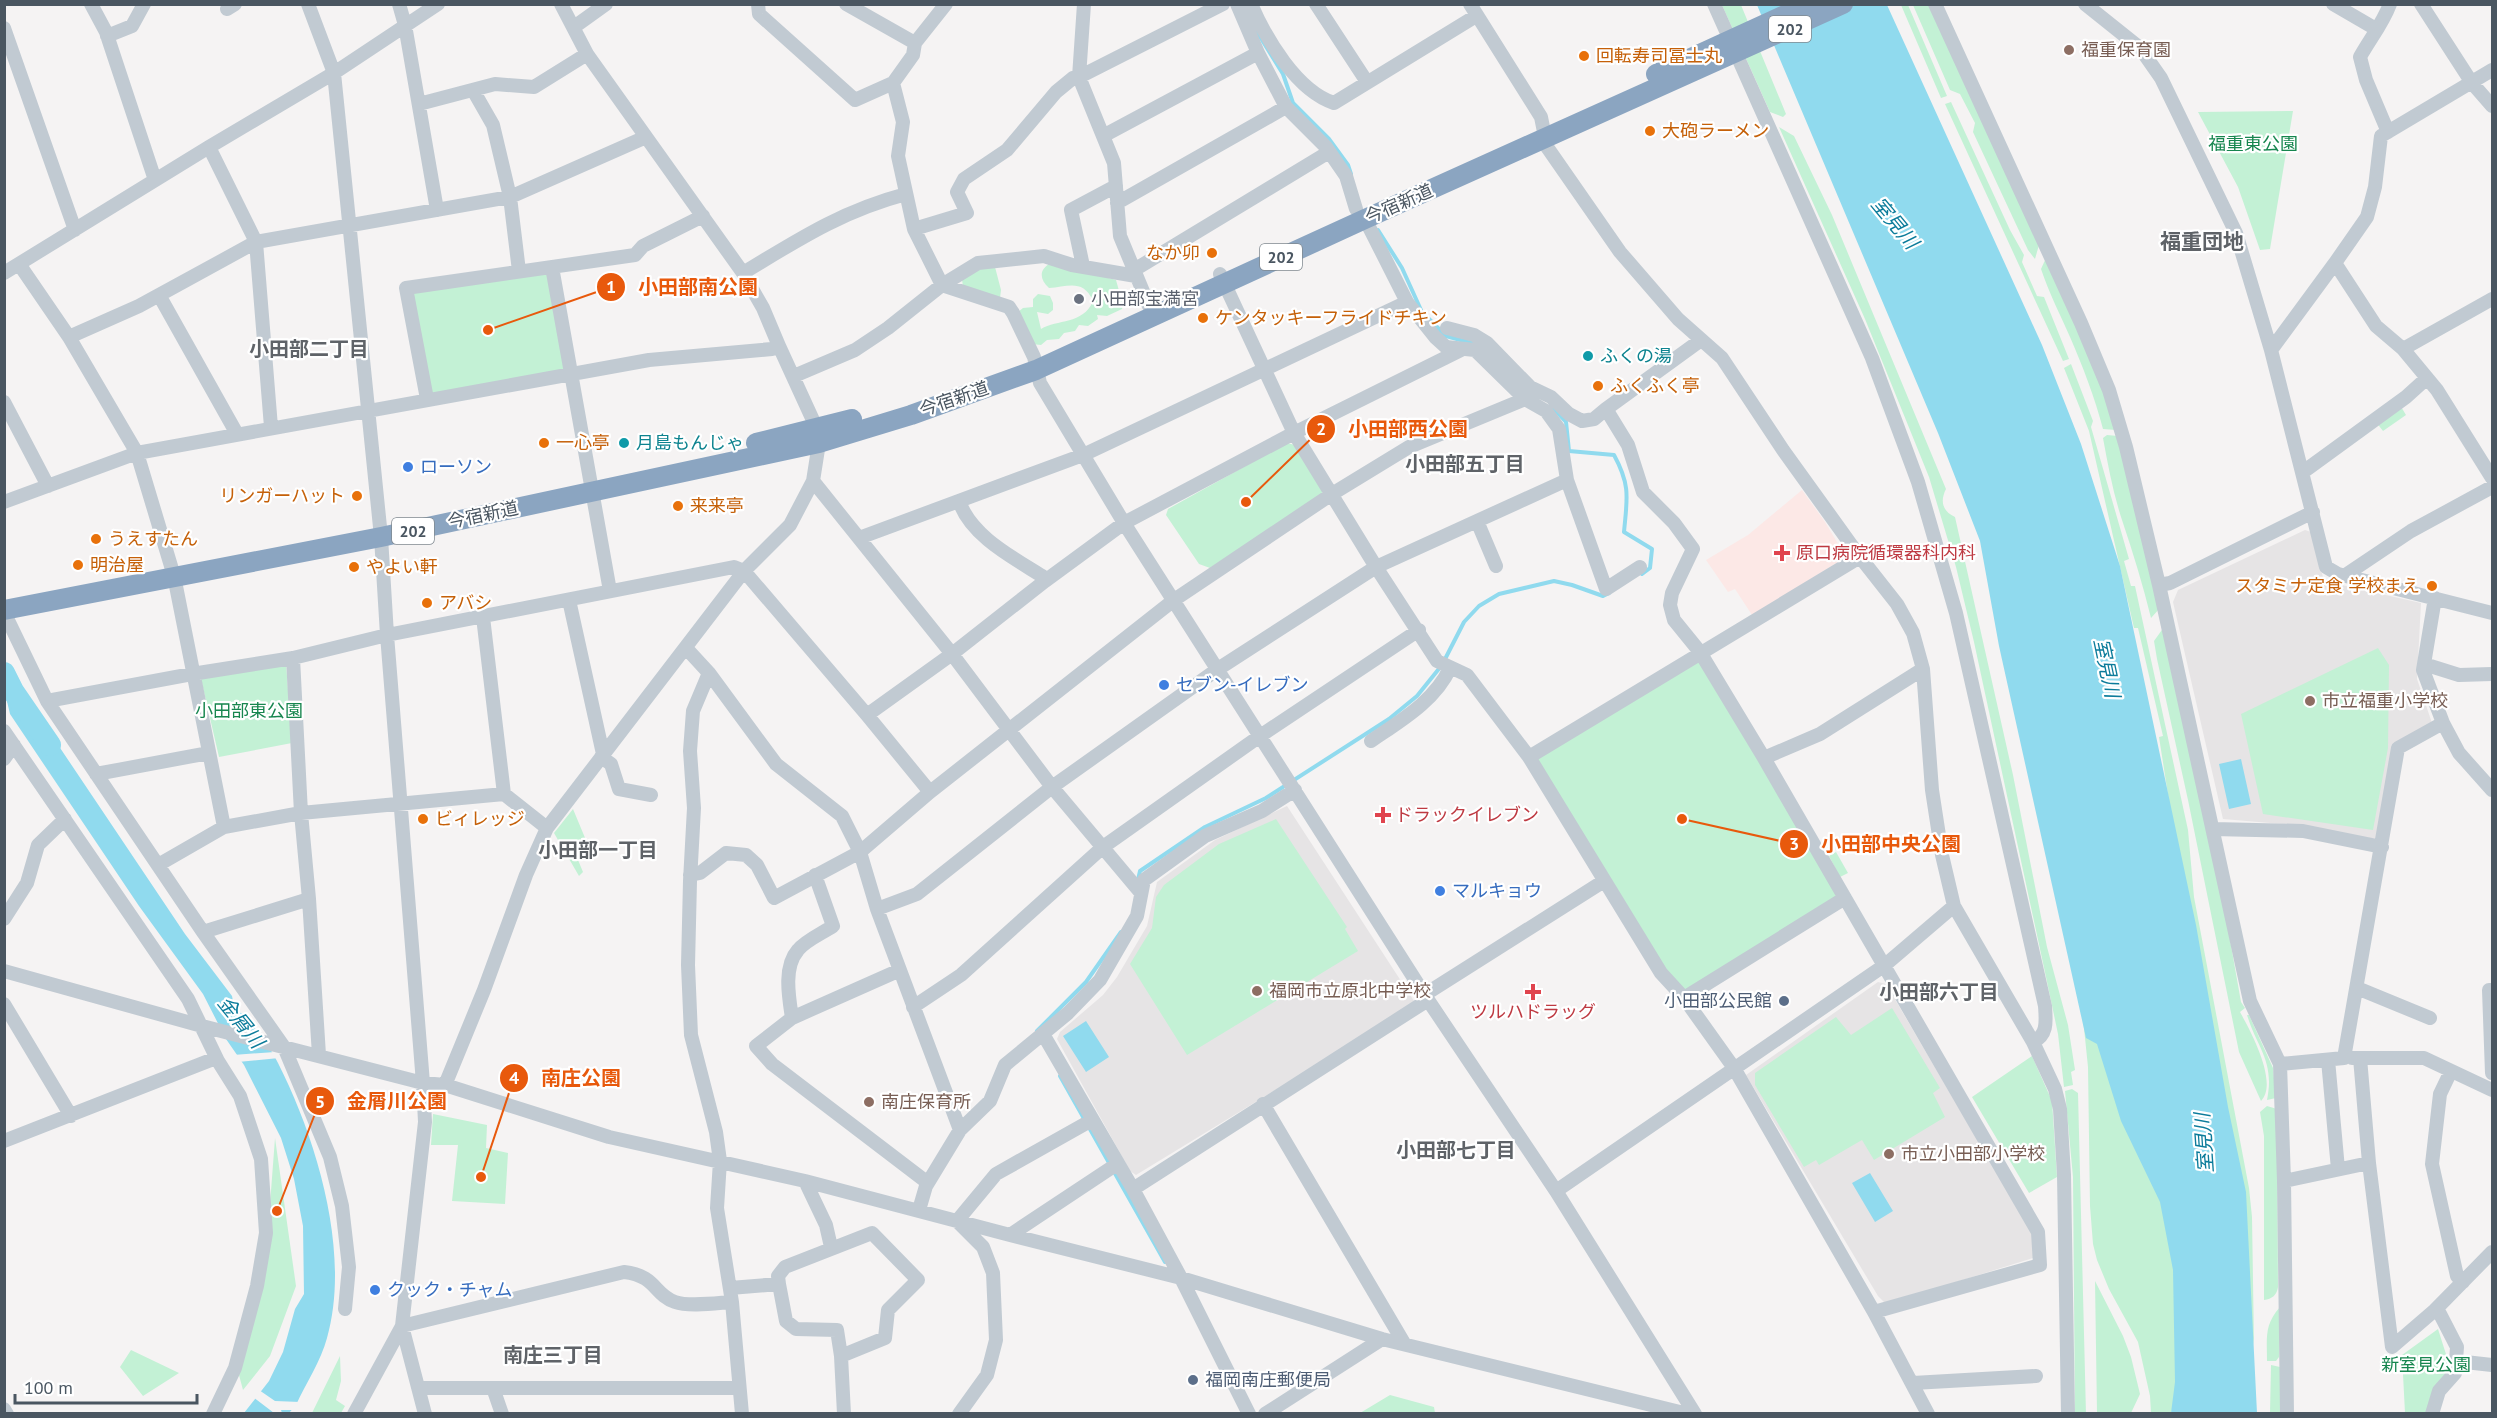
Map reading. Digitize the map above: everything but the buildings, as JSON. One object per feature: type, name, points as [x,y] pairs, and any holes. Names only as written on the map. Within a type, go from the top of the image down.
[{"type":"highway","name":"今宿新道","points":[[1734,46],[1809,4]]},
{"type":"highway","name":"今宿新道","points":[[4,601],[381,531],[818,436],[907,403],[1035,363],[1734,46],[1843,4]]},
{"type":"highway","name":"今宿新道","points":[[1035,363],[1149,306],[1222,279]]},
{"type":"highway","name":"今宿新道","points":[[4,611],[172,571]]},
{"type":"street","points":[[91,4],[107,36],[155,180]]},
{"type":"street","points":[[107,36],[132,26],[144,4]]},
{"type":"street","points":[[308,4],[334,73],[381,531],[425,1122],[402,1326],[425,1413]]},
{"type":"street","points":[[399,4],[405,25],[437,210]]},
{"type":"street","points":[[4,273],[334,73],[438,4]]},
{"type":"street","points":[[445,1085],[484,990],[526,875],[547,828],[744,571],[790,525],[813,481],[818,436],[763,308],[743,273],[587,54],[561,4]]},
{"type":"street","points":[[574,27],[606,4]]},
{"type":"street","points":[[758,4],[759,14],[855,100],[893,83],[913,55],[915,43],[946,4]]},
{"type":"street","points":[[846,4],[915,43]]},
{"type":"street","points":[[1084,4],[1079,77],[1114,163],[1120,236],[1149,306]]},
{"type":"street","points":[[914,229],[967,213],[957,192],[964,179],[1007,150],[1056,92],[1073,78],[1222,4]]},
{"type":"street","points":[[1237,4],[1258,53],[1286,107],[1329,152],[1346,176],[1360,214],[1407,302],[1446,347],[1475,350],[1525,399],[1546,411],[1559,429],[1567,480],[1606,589],[1640,567]]},
{"type":"street","points":[[1251,4],[1276,54],[1321,99],[1334,103],[1473,10],[1541,117],[1547,147],[1620,252],[1678,319],[1722,358],[1783,450],[1897,604],[1913,633],[1923,669],[1932,790],[1942,855],[1954,906],[2033,1042],[2055,1089],[2060,1109],[2064,1175],[2068,1413]]},
{"type":"street","points":[[1316,4],[1367,82]]},
{"type":"street","points":[[1714,4],[1872,358],[1921,493],[1956,613],[2045,1006],[2046,1025],[2040,1039],[2033,1042]]},
{"type":"street","points":[[1935,4],[2081,323],[2109,390],[2126,447],[2159,585],[2250,1001],[2280,1064],[2287,1413]]},
{"type":"street","points":[[2085,4],[2140,48],[2161,78],[2236,233],[2271,350],[2326,567],[2344,576],[2493,613]]},
{"type":"street","points":[[2333,4],[2376,29]]},
{"type":"street","points":[[2388,132],[2366,80],[2360,57],[2376,29],[2384,20],[2390,4]]},
{"type":"street","points":[[2421,4],[2472,83],[2493,106]]},
{"type":"street","points":[[6,35],[75,230]]},
{"type":"street","points":[[1104,136],[1258,53]]},
{"type":"street","points":[[419,104],[495,84],[534,87],[587,54]]},
{"type":"street","points":[[2271,350],[2367,217],[2376,187],[2381,136],[2493,70]]},
{"type":"street","points":[[893,83],[903,122],[898,156],[914,229],[942,285],[1009,307],[1035,363],[1040,383],[1124,523],[1426,998],[1556,1191],[1695,1413]]},
{"type":"street","points":[[473,90],[493,125],[510,197],[519,272]]},
{"type":"street","points":[[1117,203],[1286,107]]},
{"type":"street","points":[[69,337],[159,295],[256,242],[510,197],[646,137]]},
{"type":"street","points":[[209,147],[256,242],[271,427]]},
{"type":"street","points":[[794,376],[855,350],[888,328],[942,285],[978,263],[1044,256],[1083,266],[1135,273],[1329,152]]},
{"type":"street","points":[[1083,266],[1071,210],[1116,186]]},
{"type":"street","points":[[743,273],[830,221],[871,203],[906,194]]},
{"type":"street","points":[[427,399],[406,288],[635,255],[643,246],[703,216]]},
{"type":"street","points":[[2335,263],[2376,326],[2403,348],[2427,378],[2493,478]]},
{"type":"street","points":[[19,264],[69,337],[137,453],[172,571],[224,827]]},
{"type":"street","points":[[552,267],[610,591]]},
{"type":"street","points":[[1222,279],[1294,433],[1376,567],[1443,664],[1467,675],[1529,757],[1661,973],[1684,999],[1734,1068],[1874,1312],[1928,1413]]},
{"type":"street","points":[[159,295],[237,434]]},
{"type":"street","points":[[2403,348],[2493,299]]},
{"type":"street","points":[[859,538],[1083,455],[1407,302]]},
{"type":"street","points":[[1447,328],[1474,335],[1487,343],[1530,387],[1551,397],[1582,421],[1594,419],[1701,340]]},
{"type":"street","points":[[4,502],[137,453],[369,409],[649,360],[772,349],[779,346]]},
{"type":"street","points":[[867,715],[952,654],[1124,523],[1294,433],[1463,349]]},
{"type":"street","points":[[2303,472],[2406,397],[2427,378]]},
{"type":"street","points":[[690,874],[700,873],[726,854],[746,855],[757,865],[774,898],[860,852],[930,792],[1174,600],[1332,494],[1409,447],[1525,399]]},
{"type":"street","points":[[4,402],[48,486]]},
{"type":"street","points":[[1606,409],[1628,445],[1643,492],[1694,549],[1677,581],[1670,605],[1674,620],[1700,652],[1764,758],[2038,1232],[2040,1265],[1874,1312]]},
{"type":"street","points":[[877,909],[917,894],[1052,787],[1218,669],[1376,567],[1567,480]]},
{"type":"street","points":[[813,481],[952,654],[1052,787],[1141,893]]},
{"type":"street","points":[[2344,576],[2411,531],[2493,487]]},
{"type":"street","points":[[959,501],[964,515],[978,532],[1042,576],[1045,581]]},
{"type":"street","points":[[2159,585],[2170,582],[2313,512]]},
{"type":"street","points":[[1477,521],[1496,566]]},
{"type":"street","points":[[1529,757],[1860,556]]},
{"type":"street","points":[[47,701],[293,658],[387,635],[734,567],[744,571],[930,792]]},
{"type":"street","points":[[2437,599],[2423,670],[2443,723],[2459,753],[2493,790]]},
{"type":"street","points":[[569,600],[602,756],[611,764],[619,789],[651,795]]},
{"type":"street","points":[[4,611],[47,701],[203,932],[284,1047],[330,1157],[337,1186],[349,1268],[345,1309]]},
{"type":"street","points":[[483,616],[504,794]]},
{"type":"street","points":[[914,1007],[961,975],[1103,847],[1260,736],[1419,630]]},
{"type":"street","points":[[687,648],[709,673],[777,764],[842,816],[860,852],[877,909],[960,1130]]},
{"type":"street","points":[[293,658],[301,813],[319,1055]]},
{"type":"street","points":[[1371,741],[1393,728],[1443,682],[1443,664]]},
{"type":"street","points":[[2424,664],[2459,675],[2493,674]]},
{"type":"street","points":[[1764,758],[1820,734],[1923,669]]},
{"type":"street","points":[[709,673],[693,711],[690,752],[694,808],[688,965],[691,1035],[716,1132],[720,1161],[717,1208],[732,1302],[738,1389],[742,1413]]},
{"type":"street","points":[[2344,1058],[2398,748],[2443,723]]},
{"type":"street","points":[[4,730],[188,999],[216,1058],[240,1096],[261,1159],[266,1233],[257,1286],[235,1368],[213,1413]]},
{"type":"street","points":[[4,759],[15,745]]},
{"type":"street","points":[[96,774],[208,753]]},
{"type":"street","points":[[919,1210],[928,1183],[960,1130],[990,1101],[1005,1065],[1039,1038],[1100,980],[1137,916],[1144,880],[1205,836],[1262,811],[1292,785]]},
{"type":"street","points":[[158,865],[224,827],[301,813],[504,794],[547,828]]},
{"type":"street","points":[[4,919],[27,883],[38,845],[65,819]]},
{"type":"street","points":[[2213,829],[2304,831],[2382,847]]},
{"type":"street","points":[[792,1018],[788,992],[789,974],[798,950],[833,926],[815,875]]},
{"type":"street","points":[[1133,1189],[1604,881]]},
{"type":"street","points":[[1684,999],[1845,898]]},
{"type":"street","points":[[203,932],[309,899]]},
{"type":"street","points":[[1556,1191],[1885,965],[1954,906]]},
{"type":"street","points":[[900,970],[792,1018],[756,1046],[771,1064],[928,1183]]},
{"type":"street","points":[[4,971],[202,1026],[423,1083],[445,1085],[609,1137],[805,1181],[919,1210],[1181,1278],[1382,1339],[1688,1413]]},
{"type":"street","points":[[2357,988],[2430,1018]]},
{"type":"street","points":[[2493,990],[2489,990],[2493,1073]]},
{"type":"street","points":[[4,1004],[71,1116]]},
{"type":"street","points":[[1039,1038],[1112,1168],[1133,1189],[1249,1413]]},
{"type":"street","points":[[4,1142],[216,1058]]},
{"type":"street","points":[[2280,1064],[2344,1058],[2424,1058],[2493,1090]]},
{"type":"street","points":[[2360,1058],[2369,1162],[2392,1347],[2435,1310],[2493,1252]]},
{"type":"street","points":[[2328,1060],[2338,1169]]},
{"type":"street","points":[[2451,1071],[2440,1094],[2432,1164],[2457,1276],[2463,1282]]},
{"type":"street","points":[[1263,1104],[1404,1343]]},
{"type":"street","points":[[957,1221],[996,1174],[1087,1123]]},
{"type":"street","points":[[2284,1180],[2369,1162]]},
{"type":"street","points":[[1010,1235],[1112,1168]]},
{"type":"street","points":[[805,1181],[826,1225],[831,1247]]},
{"type":"street","points":[[957,1221],[983,1247],[993,1273],[996,1340],[987,1375],[960,1413]]},
{"type":"street","points":[[841,1356],[885,1338],[888,1310],[918,1280],[872,1233],[831,1247],[785,1267],[778,1276],[786,1321],[796,1329],[837,1330],[841,1356],[844,1413]]},
{"type":"street","points":[[354,1413],[402,1326],[624,1272],[638,1273],[653,1282],[665,1296],[677,1303],[732,1302]]},
{"type":"street","points":[[730,1288],[779,1284]]},
{"type":"street","points":[[2432,1413],[2439,1391],[2455,1373],[2457,1347],[2440,1314],[2435,1310]]},
{"type":"street","points":[[1265,1413],[1382,1339]]},
{"type":"street","points":[[2456,1361],[2493,1365]]},
{"type":"street","points":[[1913,1383],[2036,1376]]},
{"type":"street","points":[[419,1388],[738,1389]]},
{"type":"street","points":[[494,1388],[502,1413]]},
{"type":"street","points":[[4,1409],[7,1413]]},
{"type":"shaded area","name":"原口病院循環器科内科","points":[[1802,490],[1846,557],[1752,615],[1735,589],[1728,592],[1706,560],[1748,535]]},
{"type":"shaded area","name":"市立福重小学校","points":[[2305,530],[2311,532],[2324,581],[2421,603],[2417,679],[2432,723],[2393,745],[2376,839],[2317,827],[2223,819],[2173,602],[2178,590]]},
{"type":"shaded area","name":"福岡市立原北中学校","points":[[1287,806],[1416,1004],[1136,1175],[1130,1171],[1057,1039],[1060,1032],[1103,995],[1117,977],[1147,926],[1157,882],[1215,840]]},
{"type":"shaded area","name":"市立小田部小学校","points":[[1878,982],[1886,984],[2032,1233],[2033,1258],[1886,1304],[1878,1296],[1746,1075]]},
{"type":"green space","points":[[1722,5],[1741,5],[1786,114],[1783,117],[1770,112]]},
{"type":"green space","points":[[1901,5],[1908,5],[1947,96],[1941,98]]},
{"type":"green space","points":[[1913,5],[1931,5],[2039,245],[2035,259],[2028,250],[1973,132],[1975,123],[1960,94],[1950,90]]},
{"type":"green space","points":[[1951,102],[2010,230],[2024,255],[2022,262],[2037,296],[2044,297],[2069,359],[2063,361],[1945,104]]},
{"type":"green space","name":"福重東公園","points":[[2293,111],[2270,249],[2260,250],[2238,187],[2198,112]]},
{"type":"green space","points":[[1779,127],[1794,136],[1832,215],[1946,489],[1943,505],[1947,512],[1955,517],[2013,775],[2047,947],[2068,1025],[2075,1070],[2071,1072],[2073,1085],[2064,1087],[2058,1034],[1974,642],[1956,567],[1929,477],[1865,319]]},
{"type":"green space","points":[[2046,258],[2100,380],[2116,430],[2103,429],[2084,371],[2041,269]]},
{"type":"green space","points":[[1051,263],[1116,280],[1122,309],[1107,316],[1097,315],[1098,319],[1088,326],[1079,325],[1075,331],[1064,333],[1059,339],[1047,340],[1041,345],[1031,344],[1018,312],[1023,308],[1033,307],[1033,299],[1038,294],[1050,296],[1053,303],[1053,310],[1048,314],[1037,312],[1041,329],[1076,318],[1089,309],[1093,301],[1084,289],[1079,287],[1049,288],[1043,281],[1042,271]]},
{"type":"green space","points":[[979,267],[995,267],[1001,290],[1000,298],[963,287],[962,279]]},
{"type":"green space","points":[[549,270],[566,370],[430,394],[410,291]]},
{"type":"green space","points":[[2071,364],[2093,421],[2091,427],[2129,559],[2124,561],[2131,586],[2135,586],[2188,830],[2194,897],[2249,1188],[2252,1217],[2254,1345],[2159,737],[2163,736],[2138,628],[2134,628],[2089,431],[2064,368]]},
{"type":"green space","points":[[2400,405],[2406,415],[2383,431],[2376,422]]},
{"type":"green space","points":[[2107,435],[2118,436],[2160,608],[2151,618],[2113,489],[2103,438]]},
{"type":"green space","points":[[1287,443],[1295,445],[1322,488],[1322,495],[1210,568],[1199,564],[1166,515],[1168,509]]},
{"type":"green space","points":[[2164,627],[2218,872],[2241,1002],[2245,1008],[2240,1012],[2256,1043],[2265,1070],[2266,1093],[2261,1101],[2239,1052],[2157,659],[2154,641]]},
{"type":"green space","points":[[2378,648],[2389,665],[2388,748],[2373,830],[2263,814],[2241,714]]},
{"type":"green space","points":[[1700,652],[1845,898],[1684,998],[1529,757]]},
{"type":"green space","name":"小田部東公園","points":[[286,663],[292,743],[219,757],[201,679]]},
{"type":"green space","points":[[573,809],[588,845],[578,860],[583,872],[579,876],[554,833]]},
{"type":"green space","points":[[1276,819],[1347,927],[1345,929],[1358,951],[1187,1055],[1130,964],[1152,928],[1156,897],[1164,885],[1219,844]]},
{"type":"green space","points":[[1836,852],[1848,873],[1840,877],[1829,856]]},
{"type":"green space","points":[[2081,999],[2163,1199],[2178,1269],[2180,1385],[2171,1413],[2151,1413],[2150,1396],[2138,1342],[2109,1289],[2093,1244],[2090,1206],[2088,1067]]},
{"type":"green space","points":[[1892,1008],[1940,1088],[1933,1093],[1945,1117],[1874,1160],[1862,1140],[1819,1165],[1816,1160],[1804,1167],[1755,1085],[1755,1073],[1836,1017],[1851,1035]]},
{"type":"green space","points":[[2247,1015],[2273,1068],[2276,1098],[2267,1100],[2269,1075],[2267,1065]]},
{"type":"green space","points":[[2032,1056],[2052,1101],[2057,1177],[2029,1193],[1972,1097]]},
{"type":"green space","points":[[2072,1089],[2078,1093],[2086,1414],[2075,1413],[2073,1177],[2065,1091]]},
{"type":"green space","points":[[2267,1106],[2277,1109],[2278,1287],[2274,1296],[2264,1300],[2264,1136],[2260,1112]]},
{"type":"green space","points":[[433,1114],[487,1125],[486,1148],[508,1153],[505,1204],[452,1201],[458,1145],[431,1145]]},
{"type":"green space","points":[[275,1138],[296,1286],[270,1356],[243,1390],[239,1375],[264,1284]]},
{"type":"green space","points":[[2095,1281],[2131,1357],[2140,1394],[2131,1413],[2097,1413]]},
{"type":"green space","points":[[2280,1307],[2279,1357],[2276,1361],[2267,1361],[2269,1326]]},
{"type":"green space","name":"新室見公園","points":[[2438,1329],[2451,1370],[2426,1413],[2405,1413],[2402,1355]]},
{"type":"green space","points":[[131,1350],[179,1373],[143,1396],[120,1367]]},
{"type":"green space","points":[[340,1356],[341,1381],[336,1400],[345,1406],[341,1413],[312,1413]]},
{"type":"green space","points":[[2271,1365],[2280,1367],[2281,1413],[2270,1413]]},
{"type":"green space","points":[[1390,1395],[1434,1407],[1435,1413],[1360,1413]]},
{"type":"water","name":"室見川","points":[[1757,5],[1887,5],[2042,345],[2081,444],[2120,566],[2196,925],[2228,1107],[2246,1192],[2257,1413],[2171,1413],[2175,1382],[2173,1270],[2160,1202],[2121,1121],[2097,1044],[2086,1038],[1999,646],[1980,541],[1938,433]]},
{"type":"water","points":[[4,665],[9,683],[25,716],[44,724],[185,934],[232,996],[235,1011],[244,1014],[271,1050],[305,1126],[326,1198],[335,1270],[333,1305],[327,1338],[296,1405],[289,1413],[244,1413],[269,1381],[283,1352],[295,1309],[304,1294],[303,1226],[294,1179],[281,1138],[244,1065],[226,1039],[203,994],[139,906],[10,714],[5,693]]},
{"type":"water","points":[[2241,759],[2251,804],[2229,809],[2219,764]]},
{"type":"water","points":[[1086,1021],[1109,1057],[1086,1072],[1063,1036]]},
{"type":"water","points":[[1870,1173],[1893,1211],[1875,1222],[1852,1183]]},
{"type":"pier","points":[[275,1052],[279,1058],[238,1062],[233,1055]]},
{"type":"pier","points":[[259,1390],[275,1401],[300,1402],[295,1410],[281,1410],[282,1413],[274,1413],[253,1397]]},
{"type":"waterway","points":[[1254,27],[1283,74],[1293,103],[1329,139],[1348,165],[1351,174]]},
{"type":"waterway","points":[[1378,230],[1402,268],[1421,310]]},
{"type":"waterway","points":[[1428,318],[1446,336],[1475,344]]},
{"type":"waterway","points":[[1553,408],[1566,422],[1569,451],[1614,455],[1625,484],[1627,501],[1624,532],[1652,549],[1650,568],[1642,574]]},
{"type":"waterway","points":[[1138,880],[1140,871],[1205,827],[1266,798],[1389,719],[1417,696],[1442,665],[1464,622],[1479,606],[1499,594],[1554,581],[1603,596],[1609,593]]},
{"type":"waterway","name":"金屑川","points":[[4,673],[13,691],[50,745]]},
{"type":"waterway","points":[[1037,1031],[1086,982],[1121,932]]},
{"type":"waterway","points":[[1060,1076],[1165,1262]]},
{"type":"place","name":"福重保育園","points":[[2069,50]]},
{"type":"place","name":"回転寿司冨士丸","points":[[1584,56]]},
{"type":"place","name":"大砲ラーメン","points":[[1650,131]]},
{"type":"place","name":"なか卯","points":[[1212,253]]},
{"type":"place","name":"小田部宝満宮","points":[[1079,299]]},
{"type":"place","name":"ケンタッキーフライドチキン","points":[[1203,318]]},
{"type":"place","name":"小田部南公園","points":[[488,330]]},
{"type":"place","name":"ふくの湯","points":[[1588,356]]},
{"type":"place","name":"ふくふく亭","points":[[1598,386]]},
{"type":"place","name":"一心亭","points":[[544,443]]},
{"type":"place","name":"月島もんじゃ","points":[[624,443]]},
{"type":"place","name":"ローソン","points":[[408,467]]},
{"type":"place","name":"リンガーハット","points":[[357,496]]},
{"type":"place","name":"小田部西公園","points":[[1246,502]]},
{"type":"place","name":"来来亭","points":[[678,506]]},
{"type":"place","name":"うえすたん","points":[[96,539]]},
{"type":"place","name":"原口病院循環器科内科","points":[[1782,553]]},
{"type":"place","name":"明治屋","points":[[78,565]]},
{"type":"place","name":"やよい軒","points":[[354,567]]},
{"type":"place","name":"スタミナ定食 学校まえ","points":[[2432,586]]},
{"type":"place","name":"アバシ","points":[[427,603]]},
{"type":"place","name":"セブン-イレブン","points":[[1164,685]]},
{"type":"place","name":"市立福重小学校","points":[[2310,701]]},
{"type":"place","name":"ドラックイレブン","points":[[1383,815]]},
{"type":"place","name":"ビィレッジ","points":[[423,819]]},
{"type":"place","name":"小田部中央公園","points":[[1682,819]]},
{"type":"place","name":"マルキョウ","points":[[1440,891]]},
{"type":"place","name":"福岡市立原北中学校","points":[[1257,991]]},
{"type":"place","name":"ツルハドラッグ","points":[[1533,992]]},
{"type":"place","name":"小田部公民館","points":[[1784,1001]]},
{"type":"place","name":"南庄保育所","points":[[869,1102]]},
{"type":"place","name":"市立小田部小学校","points":[[1889,1154]]},
{"type":"place","name":"南庄公園","points":[[481,1177]]},
{"type":"place","name":"金屑川公園","points":[[277,1211]]},
{"type":"place","name":"クック・チャム","points":[[375,1290]]},
{"type":"place","name":"福岡南庄郵便局","points":[[1193,1380]]},
{"type":"district","name":"福重団地","points":[[2202,242]]},
{"type":"district","name":"小田部二丁目","points":[[309,349]]},
{"type":"district","name":"小田部五丁目","points":[[1465,464]]},
{"type":"district","name":"小田部一丁目","points":[[598,850]]},
{"type":"district","name":"小田部六丁目","points":[[1939,992]]},
{"type":"district","name":"小田部七丁目","points":[[1456,1150]]},
{"type":"district","name":"南庄三丁目","points":[[553,1355]]}]
